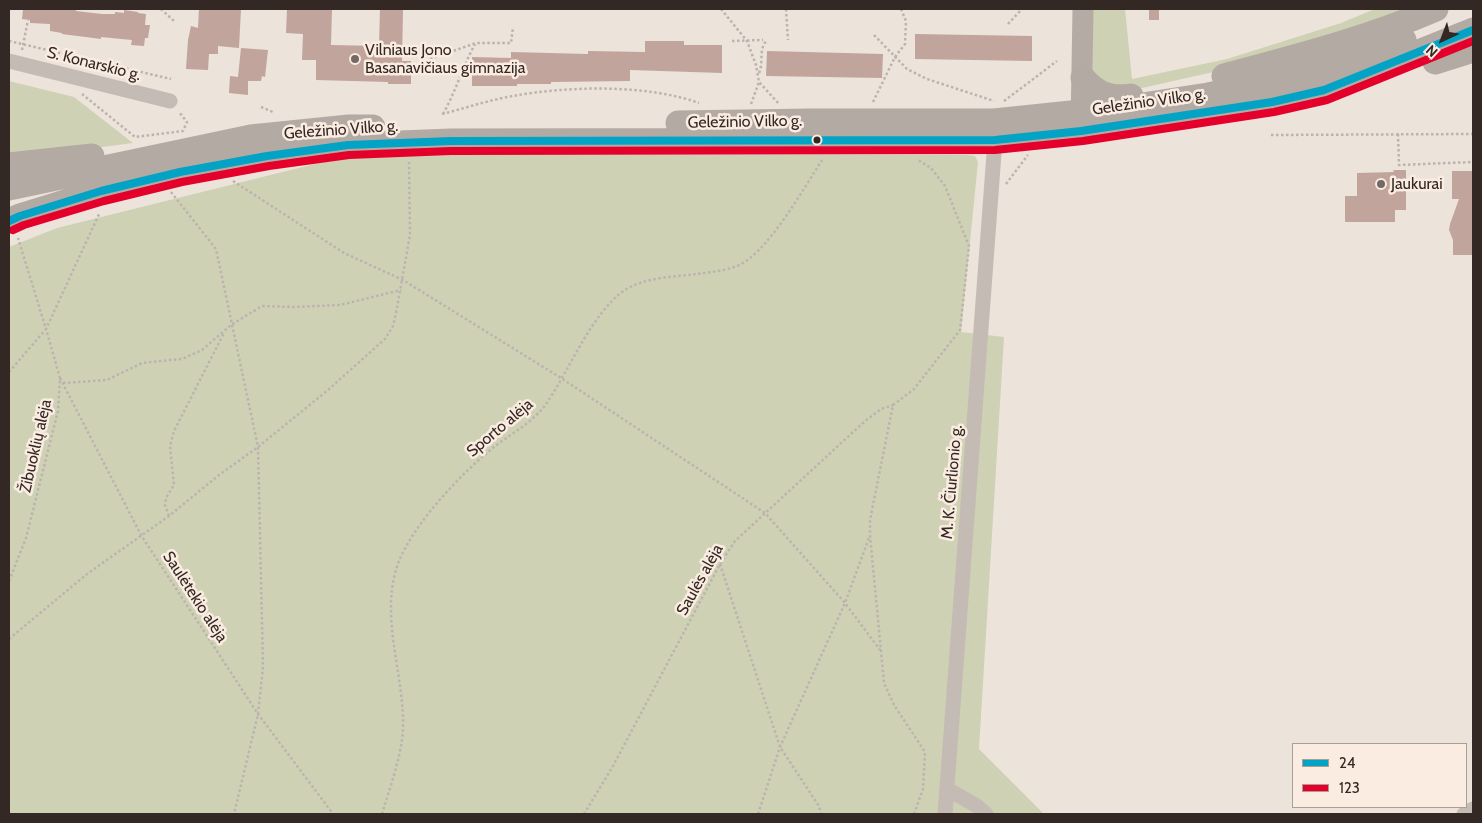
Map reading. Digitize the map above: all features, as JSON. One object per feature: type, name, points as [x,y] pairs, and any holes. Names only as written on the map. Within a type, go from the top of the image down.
[{"type":"highway","points":[[1083,78],[1093,88],[1107,96],[1115,98],[1140,95],[1219,78],[1412,19],[1436,9]]},
{"type":"highway","name":"Geležinio Vilko g.","points":[[9,188],[251,137],[349,127],[810,121],[1082,121],[1272,102],[1325,78],[1376,50],[1473,12]]},
{"type":"highway","points":[[1325,78],[1412,19]]},
{"type":"highway","name":"Geležinio Vilko g.","points":[[13,229],[20,216],[101,191],[180,172],[267,156],[348,145],[451,141],[995,146],[1129,107],[1208,95],[1274,82],[1325,78],[1473,30]]},
{"type":"highway","points":[[1325,78],[1419,67],[1473,50]]},
{"type":"highway","points":[[1140,95],[1208,95]]},
{"type":"highway","points":[[9,165],[251,137]]},
{"type":"main road","points":[[1082,121],[1083,9]]},
{"type":"street","name":"S. Konarskio g.","points":[[14,62],[170,101]]},
{"type":"street","name":"M. K. Čiurlionio g.","points":[[945,814],[995,146]]},
{"type":"street","points":[[947,789],[977,806],[986,814]]},
{"type":"street","points":[[1464,814],[1473,809]]},
{"type":"path","points":[[161,9],[174,21]]},
{"type":"path","points":[[721,9],[746,41],[756,65],[759,82],[749,110]]},
{"type":"path","points":[[786,9],[788,40]]},
{"type":"path","points":[[871,106],[904,44],[906,21],[901,9]]},
{"type":"path","points":[[1008,24],[1022,9]]},
{"type":"path","points":[[14,62],[23,44],[28,20]]},
{"type":"path","points":[[430,58],[476,43],[511,43],[513,27]]},
{"type":"path","points":[[874,35],[908,69],[927,79],[1001,103],[1057,61]]},
{"type":"path","points":[[732,42],[763,40]]},
{"type":"path","points":[[758,74],[761,69],[763,44],[767,40]]},
{"type":"path","points":[[9,41],[171,79]]},
{"type":"path","points":[[476,43],[454,95],[442,114],[512,96],[569,89],[637,90],[684,98],[700,104]]},
{"type":"path","points":[[759,82],[779,104]]},
{"type":"path","points":[[261,107],[272,112]]},
{"type":"path","points":[[108,115],[135,137],[183,131],[187,122]]},
{"type":"path","points":[[1271,134],[1473,134]]},
{"type":"path","points":[[1398,134],[1399,165],[1473,162]]},
{"type":"path","points":[[991,202],[1032,150]]},
{"type":"path","name":"Sporto alėja","points":[[382,814],[398,759],[402,730],[391,608],[392,586],[399,563],[411,537],[456,481],[489,450],[531,420],[545,405],[587,333],[607,307],[624,291],[640,282],[718,271],[739,265],[754,256],[766,243],[823,158]]},
{"type":"path","name":"Saulės alėja","points":[[584,814],[613,766],[720,564],[735,541],[865,421],[881,408],[893,405],[914,389],[960,330],[969,246],[945,186],[931,168],[917,159]]},
{"type":"path","points":[[9,639],[87,574],[169,516],[219,475],[258,447],[328,390],[385,339],[393,326],[410,235],[409,162]]},
{"type":"path","points":[[228,178],[344,253],[403,280],[561,378],[765,513],[845,603],[880,650]]},
{"type":"path","points":[[170,191],[216,249],[258,447],[263,667],[258,714],[234,814]]},
{"type":"path","points":[[9,372],[46,329],[102,206]]},
{"type":"path","name":"Žibuoklių alėja","points":[[9,581],[26,538],[58,411],[60,378],[13,229]]},
{"type":"path","points":[[63,383],[107,380],[142,363],[182,358],[202,350],[231,324],[262,306],[340,305],[401,290]]},
{"type":"path","points":[[169,516],[165,505],[166,498],[174,485],[170,446],[174,431],[210,359],[225,331],[231,324]]},
{"type":"path","name":"Saulėtekio alėja","points":[[60,378],[141,535],[258,714],[333,814]]},
{"type":"path","points":[[893,405],[870,520],[870,535],[884,683],[894,705],[925,752],[923,789],[914,814]]},
{"type":"path","points":[[758,814],[780,747],[845,603],[870,535]]},
{"type":"path","points":[[720,564],[780,747],[819,806],[821,814]]},
{"type":"green space","points":[[1094,9],[1125,9],[1132,79],[1227,59],[1341,23],[1375,9],[1408,9],[1231,68],[1120,93],[1092,78],[1092,11]]},
{"type":"green space","points":[[9,81],[74,97],[133,143],[9,159]]},
{"type":"green space","points":[[355,154],[975,156],[978,162],[961,332],[1004,337],[979,749],[1044,814],[9,814],[9,247],[57,228]]},
{"type":"building","points":[[23,9],[76,9],[76,11],[102,14],[124,13],[124,10],[138,12],[146,14],[145,25],[150,25],[148,38],[145,38],[144,46],[131,45],[132,40],[101,37],[101,39],[62,34],[50,31],[50,24],[30,23],[30,20],[22,19]]},
{"type":"building","points":[[199,9],[241,9],[239,48],[218,46],[218,54],[209,54],[208,70],[186,69],[191,26],[198,28]]},
{"type":"building","points":[[287,9],[332,9],[331,45],[379,46],[380,9],[403,9],[402,61],[411,61],[411,84],[316,80],[316,60],[302,60],[303,34],[286,33]]},
{"type":"building","points":[[1149,9],[1159,9],[1159,20],[1149,20]]},
{"type":"building","points":[[915,34],[1032,36],[1032,61],[915,59]]},
{"type":"building","points":[[645,41],[684,41],[684,45],[722,45],[722,73],[630,70],[630,81],[472,86],[472,57],[511,58],[511,52],[588,54],[588,51],[645,52]]},
{"type":"building","points":[[241,48],[268,50],[265,77],[262,76],[261,81],[248,81],[248,95],[229,93],[230,76],[238,77]]},
{"type":"building","points":[[767,51],[883,54],[882,78],[766,76]]},
{"type":"building","name":"Jaukurai","points":[[1393,170],[1406,170],[1406,210],[1395,210],[1395,222],[1345,222],[1345,196],[1357,196],[1357,173],[1394,172]]},
{"type":"building","points":[[1452,171],[1473,171],[1473,255],[1453,255],[1453,240],[1449,230],[1459,199],[1452,199]]},
{"type":"transit line","name":"24","points":[[9,221],[101,191],[180,172],[267,156],[348,145],[451,141],[995,140],[1081,131],[1272,102],[1324,90],[1473,30]]},
{"type":"transit line","name":"123","points":[[13,230],[104,201],[182,182],[269,166],[349,155],[451,151],[995,150],[1083,141],[1274,112],[1327,100],[1473,41]]},
{"type":"place","name":"Vilniaus Jono Basanavičiaus gimnazija","points":[[355,59]]},
{"type":"place","name":"Jaukurai","points":[[1381,184]]}]
